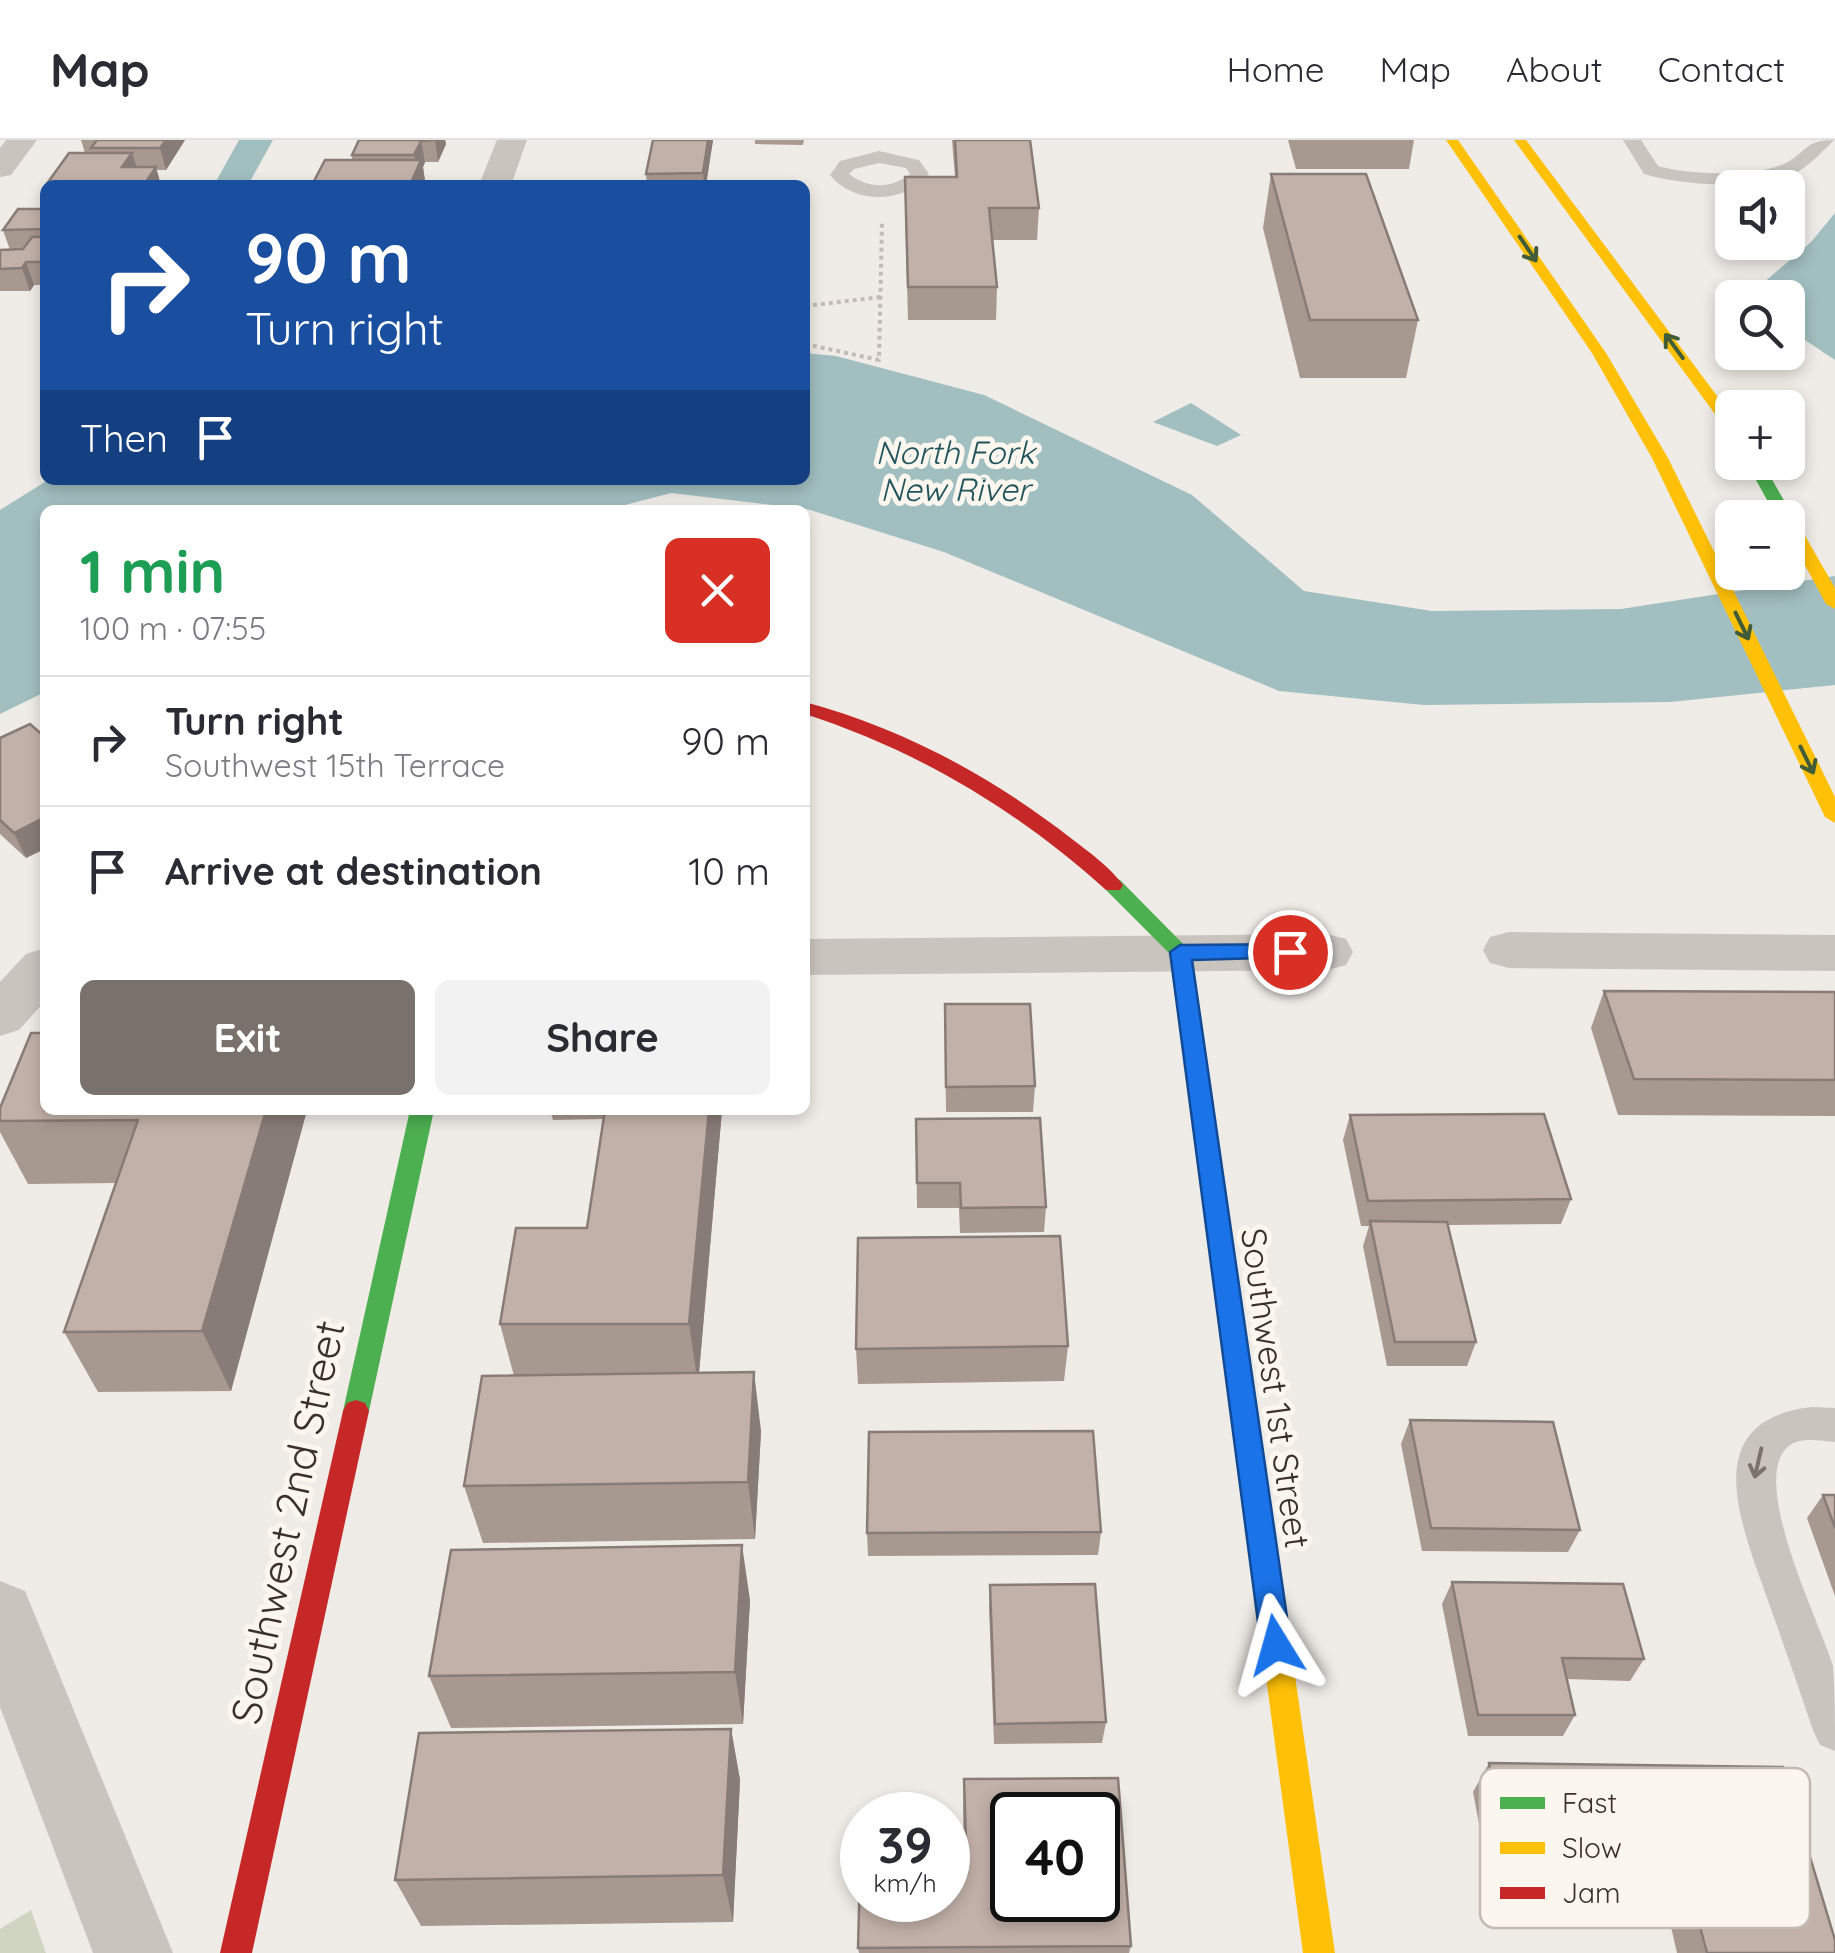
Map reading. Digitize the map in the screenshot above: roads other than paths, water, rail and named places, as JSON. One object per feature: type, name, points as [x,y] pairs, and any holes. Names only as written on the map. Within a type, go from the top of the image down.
[{"type":"main road","points":[[1452,140],[1608,368],[1660,458],[1835,816]]},
{"type":"main road","points":[[1520,140],[1715,402]]},
{"type":"main road","points":[[1499,206],[1530,213]]},
{"type":"main road","points":[[1555,223],[1598,284]]},
{"type":"main road","points":[[1684,404],[1715,418]]},
{"type":"main road","points":[[1805,551],[1835,604]]},
{"type":"main road","points":[[810,709],[830,713],[957,770],[1069,845],[1180,952]]},
{"type":"main road","name":"Southwest 1st Street","points":[[1180,952],[1318,1953]]},
{"type":"main road","name":"Southwest 2nd Street","points":[[236,1953],[421,1115]]},
{"type":"street","points":[[0,168],[22,140]]},
{"type":"street","points":[[496,180],[512,140]]},
{"type":"street","points":[[1509,950],[1835,953]]},
{"type":"street","points":[[810,957],[1327,952]]},
{"type":"street","points":[[0,1016],[40,972]]},
{"type":"street","points":[[0,1614],[132,1953]]},
{"type":"lane","points":[[1632,140],[1650,170],[1696,175],[1764,174],[1791,168],[1825,140]]},
{"type":"lane","points":[[1835,1425],[1803,1425],[1779,1432],[1762,1446],[1754,1481],[1756,1508],[1835,1730]]},
{"type":"water","points":[[1835,213],[1835,360],[1805,340],[1805,280],[1767,280],[1790,260],[1805,260],[1805,247]]},
{"type":"water","name":"North Fork New River","points":[[810,353],[836,356],[984,395],[1192,495],[1304,591],[1432,611],[1621,609],[1744,590],[1805,590],[1805,581],[1835,576],[1835,685],[1670,702],[1424,705],[1279,691],[944,552],[810,510],[810,505],[773,505],[671,493],[625,505],[40,505],[40,694],[0,714],[0,510],[40,485],[810,485]]},
{"type":"water","points":[[1191,403],[1241,435],[1217,446],[1153,422]]},
{"type":"waterway","points":[[234,180],[256,140]]}]
